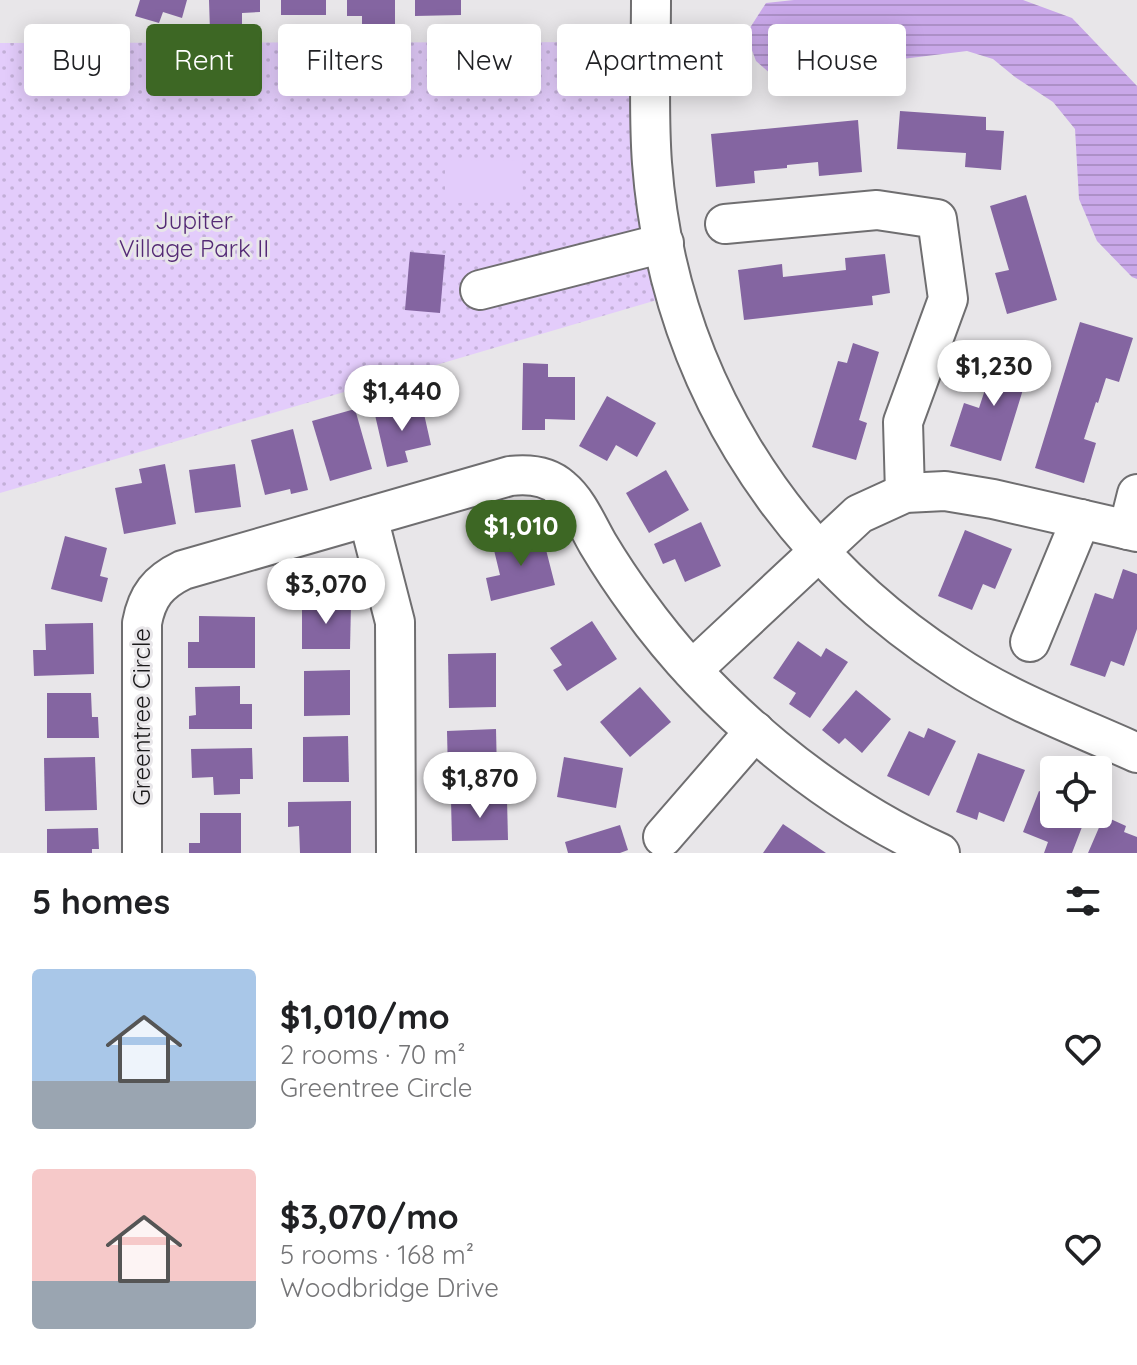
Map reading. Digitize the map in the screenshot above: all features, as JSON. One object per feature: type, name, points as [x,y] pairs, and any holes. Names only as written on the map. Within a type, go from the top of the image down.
[{"type":"street","points":[[651,0],[652,163],[676,298],[690,341],[728,424],[763,483],[819,553],[886,616],[954,665],[1014,698],[1137,753]]},
{"type":"street","points":[[725,224],[877,210],[937,219],[948,299],[903,422],[905,493]]},
{"type":"street","points":[[480,290],[664,243]]},
{"type":"street","name":"Greentree Circle","points":[[142,853],[142,623],[145,606],[166,578],[183,570],[510,476],[528,474],[545,478],[561,487],[639,605],[692,670],[755,731],[808,774],[865,812],[940,853]]},
{"type":"street","points":[[692,670],[859,514],[905,493],[945,491],[1081,519],[1134,518]]},
{"type":"street","points":[[368,517],[395,622],[396,853]]},
{"type":"street","points":[[1030,642],[1081,519]]},
{"type":"street","points":[[663,837],[755,731]]},
{"type":"green space","name":"Jupiter Village Park II","points":[[411,42],[427,42],[427,96],[541,96],[541,42],[557,42],[557,96],[642,96],[644,250],[657,300],[0,493],[0,43],[24,43],[24,96],[130,96],[130,43],[146,43],[146,96],[262,96],[262,43],[278,43],[278,96],[411,96]]},
{"type":"green space","points":[[445,160],[522,161],[523,202],[445,203]]},
{"type":"shaded area","points":[[794,0],[1023,0],[1072,18],[1137,86],[1137,279],[1097,241],[1079,199],[1075,129],[1053,102],[993,59],[967,51],[906,59],[906,24],[768,24],[768,72],[756,61],[752,50],[752,25],[766,3]]},
{"type":"building","points":[[140,0],[187,0],[182,18],[163,12],[159,23],[135,16]]},
{"type":"building","points":[[209,0],[260,0],[260,12],[242,13],[242,24],[210,24]]},
{"type":"building","points":[[281,0],[326,0],[326,15],[281,15]]},
{"type":"building","points":[[347,0],[395,0],[395,24],[362,24],[362,16],[347,16]]},
{"type":"building","points":[[415,0],[461,0],[461,15],[415,16]]},
{"type":"building","points":[[900,111],[986,117],[986,130],[1004,131],[1001,170],[965,167],[966,153],[897,149]]},
{"type":"building","points":[[858,120],[862,172],[819,176],[818,162],[787,165],[787,168],[754,171],[755,183],[716,187],[711,134]]},
{"type":"building","points":[[1026,195],[1057,300],[1007,314],[995,273],[1009,270],[990,206]]},
{"type":"building","points":[[410,252],[445,255],[440,313],[405,310]]},
{"type":"building","points":[[885,254],[890,293],[872,296],[873,305],[744,320],[738,270],[782,264],[783,277],[846,270],[845,258]]},
{"type":"building","points":[[1080,322],[1133,338],[1119,382],[1106,378],[1096,402],[1084,439],[1096,443],[1084,483],[1035,468]]},
{"type":"building","points":[[853,343],[879,352],[859,420],[867,423],[856,460],[812,447],[838,361],[847,363]]},
{"type":"building","points":[[999,347],[1033,357],[1001,461],[950,446],[964,403],[979,408]]},
{"type":"building","points":[[523,363],[548,364],[548,377],[575,377],[575,420],[545,419],[545,430],[522,430]]},
{"type":"building","points":[[607,396],[656,423],[637,457],[616,445],[607,461],[579,446]]},
{"type":"building","points":[[422,405],[431,445],[405,451],[408,462],[387,467],[375,415]]},
{"type":"building","points":[[355,409],[372,469],[330,481],[312,421]]},
{"type":"building","points":[[293,429],[308,490],[291,494],[290,489],[265,495],[251,440]]},
{"type":"building","points":[[165,464],[176,524],[124,534],[115,488],[142,483],[139,469]]},
{"type":"building","points":[[235,464],[241,507],[195,513],[189,470]]},
{"type":"building","points":[[666,470],[689,510],[649,533],[626,493]]},
{"type":"building","points":[[701,522],[721,566],[685,582],[675,559],[663,564],[654,544]]},
{"type":"building","points":[[965,530],[1012,549],[995,589],[983,584],[972,610],[938,596]]},
{"type":"building","points":[[542,534],[555,585],[491,601],[486,578],[500,575],[493,546]]},
{"type":"building","points":[[65,536],[107,548],[100,576],[108,578],[102,602],[51,589]]},
{"type":"building","points":[[1123,569],[1137,574],[1137,629],[1124,666],[1111,661],[1105,677],[1070,665],[1095,593],[1113,599]]},
{"type":"building","points":[[302,603],[351,604],[350,649],[302,649]]},
{"type":"building","points":[[199,616],[255,617],[255,668],[188,668],[188,642],[199,642]]},
{"type":"building","points":[[592,621],[617,659],[567,691],[553,670],[562,665],[550,648]]},
{"type":"building","points":[[93,623],[94,674],[34,676],[33,650],[46,650],[45,624]]},
{"type":"building","points":[[798,641],[821,657],[826,648],[848,662],[810,718],[789,704],[796,693],[773,678]]},
{"type":"building","points":[[496,653],[496,707],[449,708],[448,654]]},
{"type":"building","points":[[350,670],[350,715],[304,716],[304,671]]},
{"type":"building","points":[[240,686],[240,704],[252,704],[252,729],[189,729],[189,716],[196,715],[195,687]]},
{"type":"building","points":[[640,687],[671,722],[630,757],[600,722]]},
{"type":"building","points":[[856,690],[891,719],[862,753],[845,738],[839,744],[822,730]]},
{"type":"building","points":[[47,693],[91,693],[92,717],[98,717],[99,738],[47,738]]},
{"type":"building","points":[[928,728],[956,741],[929,796],[887,776],[909,731],[924,738]]},
{"type":"building","points":[[496,729],[497,774],[448,774],[447,731]]},
{"type":"building","points":[[348,736],[349,782],[303,782],[303,737]]},
{"type":"building","points":[[252,748],[253,779],[240,779],[240,794],[214,795],[213,777],[192,778],[191,749]]},
{"type":"building","points":[[978,753],[1025,770],[1004,822],[979,812],[977,820],[956,812]]},
{"type":"building","points":[[95,757],[97,810],[45,811],[44,758]]},
{"type":"building","points":[[564,757],[623,768],[616,808],[557,797]]},
{"type":"building","points":[[1039,791],[1040,828],[1082,828],[1072,853],[1044,853],[1048,842],[1023,832]]},
{"type":"building","points":[[507,799],[508,840],[452,841],[451,800]]},
{"type":"building","points":[[351,801],[351,853],[300,853],[299,826],[288,827],[288,802]]},
{"type":"building","points":[[200,813],[241,813],[241,853],[189,853],[189,843],[200,843]]},
{"type":"building","points":[[1112,820],[1126,826],[1124,832],[1137,837],[1137,853],[1088,853],[1099,828],[1112,828]]},
{"type":"building","points":[[783,824],[826,853],[763,853]]},
{"type":"building","points":[[620,825],[628,850],[620,853],[568,853],[565,842]]},
{"type":"building","points":[[98,828],[99,849],[92,849],[92,853],[47,853],[47,829]]}]
